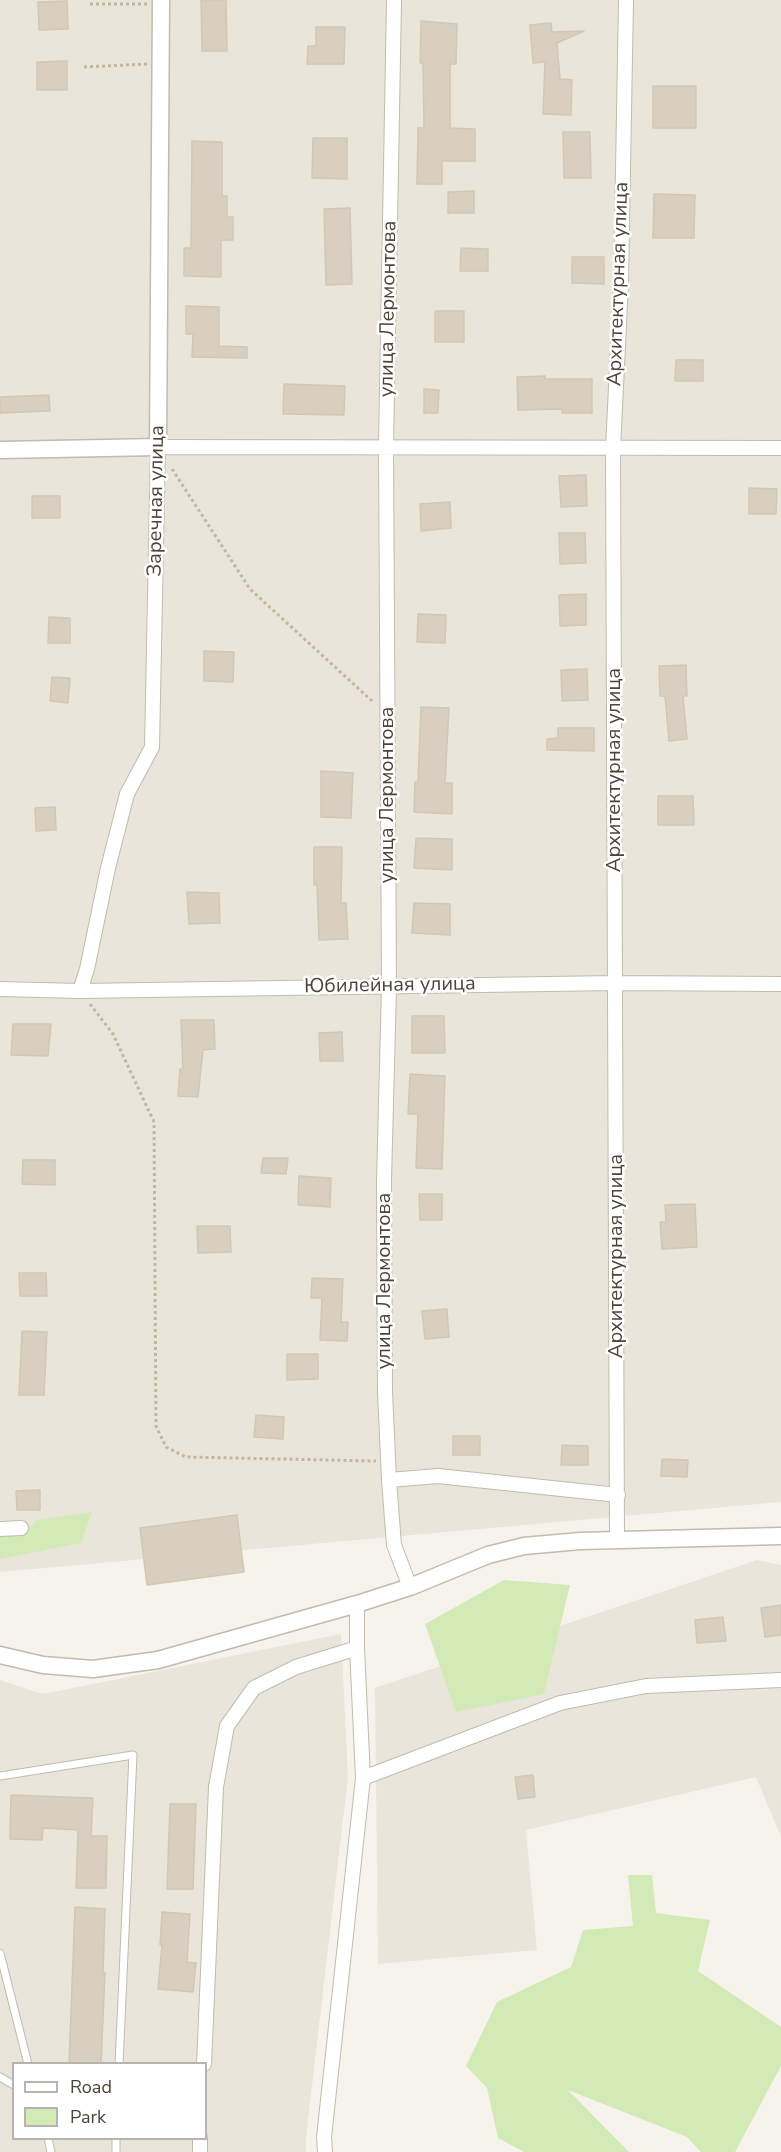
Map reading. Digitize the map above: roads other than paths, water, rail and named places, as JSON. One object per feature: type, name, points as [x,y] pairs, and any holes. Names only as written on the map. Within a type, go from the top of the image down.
[{"type":"street","name":"улица Лермонтова","points":[[394,0],[386,446],[389,987],[384,1180],[385,1392],[388,1480],[394,1545],[410,1587]]},
{"type":"street","name":"Архитектурная улица","points":[[617,1541],[613,448],[621,283],[626,0]]},
{"type":"street","name":"Заречная улица","points":[[80,991],[127,794],[152,747],[158,447],[161,2]]},
{"type":"street","points":[[0,450],[386,446],[781,448]]},
{"type":"street","name":"Юбилейная улица","points":[[0,989],[80,991],[615,983],[781,984]]},
{"type":"street","points":[[388,1480],[438,1476],[618,1495]]},
{"type":"street","points":[[0,1529],[21,1528]]},
{"type":"street","points":[[0,1654],[43,1665],[93,1669],[158,1660],[357,1604],[410,1587],[488,1556],[524,1546],[580,1541],[781,1536]]},
{"type":"street","points":[[325,2152],[324,2137],[363,1778],[357,1604]]},
{"type":"street","points":[[204,2062],[216,1787],[227,1726],[254,1688],[296,1667],[357,1648]]},
{"type":"street","points":[[363,1778],[560,1703],[646,1686],[781,1680]]},
{"type":"lane","points":[[0,1776],[133,1755],[119,2062]]},
{"type":"lane","points":[[0,1953],[27,2062]]}]
